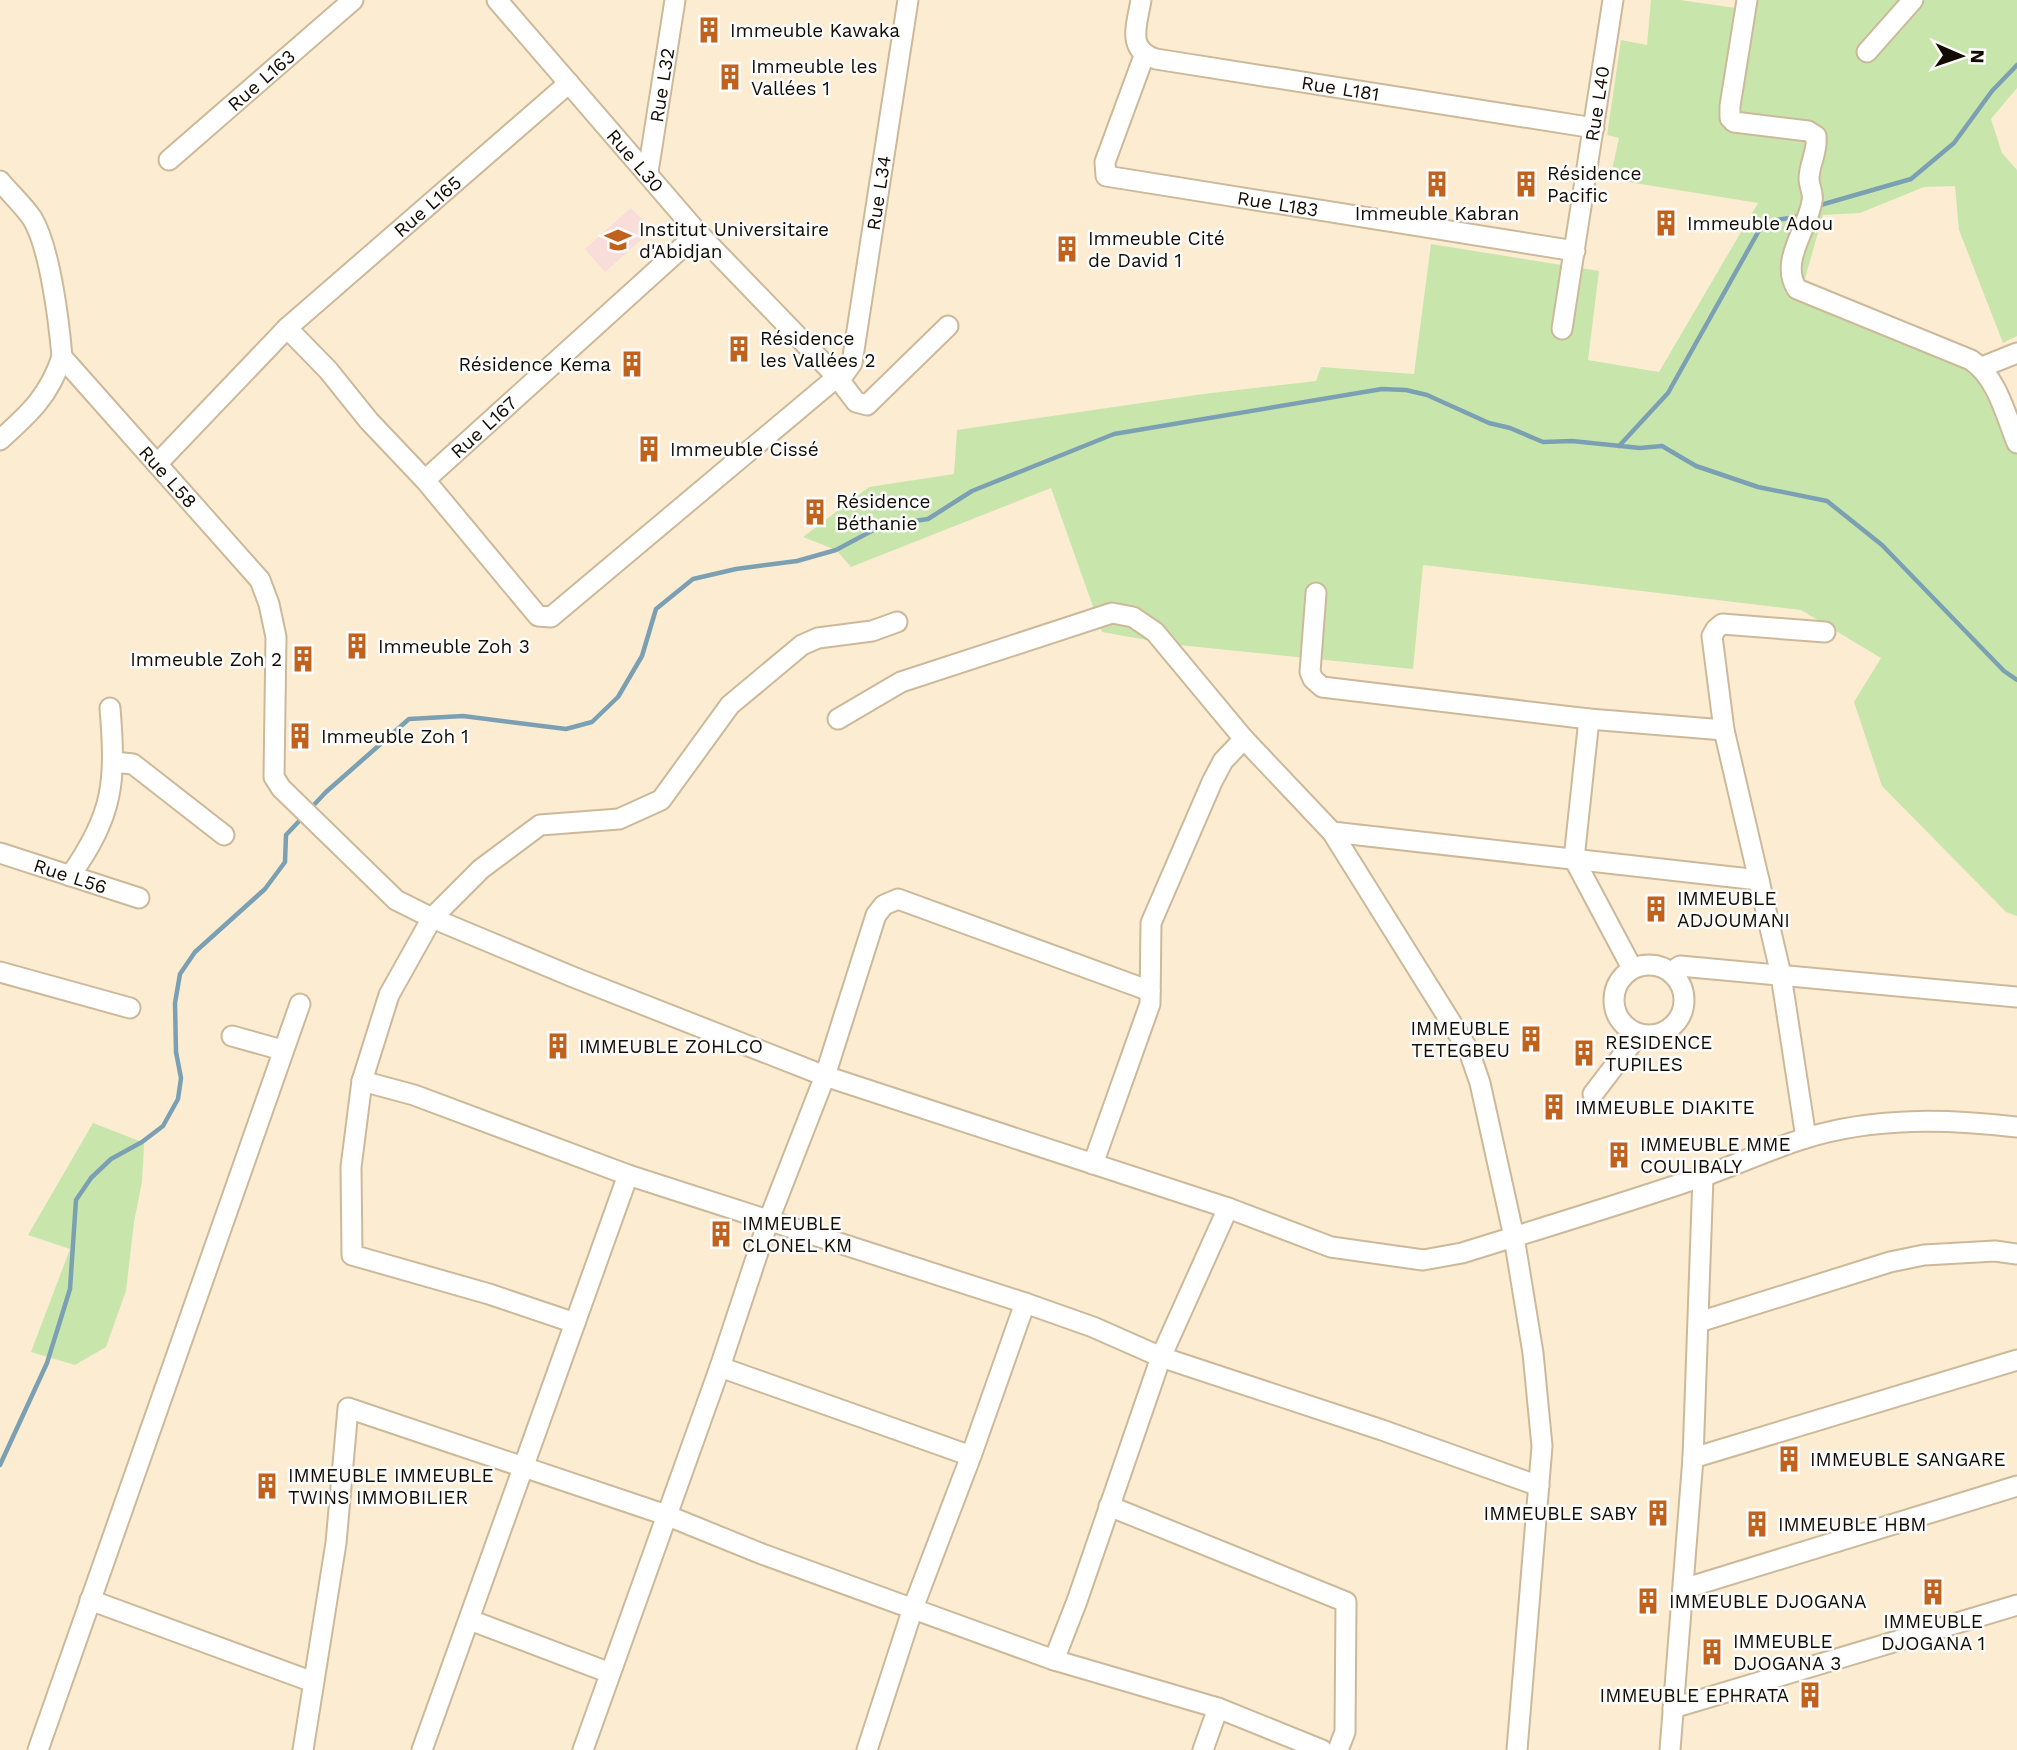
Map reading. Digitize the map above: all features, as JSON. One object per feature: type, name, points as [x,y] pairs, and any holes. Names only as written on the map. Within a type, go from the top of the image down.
[{"type":"street","name":"Rue L163","points":[[169,160],[353,0]]},
{"type":"street","name":"Rue L30","points":[[497,0],[698,233],[837,377],[856,402],[867,405],[948,326]]},
{"type":"street","name":"Rue L32","points":[[648,173],[675,0]]},
{"type":"street","name":"Rue L34","points":[[287,328],[328,370],[369,421],[425,480],[538,616],[551,617],[845,373],[852,363],[908,0]]},
{"type":"street","points":[[1141,0],[1136,46],[1144,56]]},
{"type":"street","name":"Rue L40","points":[[1562,329],[1613,0]]},
{"type":"street","points":[[1747,0],[1730,118],[1734,122],[1808,131],[1816,136],[1817,146],[1809,181],[1813,197],[1807,223],[1795,248],[1789,270],[1797,289],[1971,360],[1982,367],[1995,390],[2017,443]]},
{"type":"street","points":[[1867,51],[1913,0]]},
{"type":"street","name":"Rue L181","points":[[1144,56],[1594,128]]},
{"type":"street","name":"Rue L183","points":[[1144,56],[1105,162],[1106,176],[1575,251]]},
{"type":"street","name":"Rue L165","points":[[157,464],[287,328],[569,83]]},
{"type":"street","points":[[0,181],[33,219],[59,318],[62,357],[54,380],[36,408],[0,440]]},
{"type":"street","name":"Rue L167","points":[[425,480],[698,233]]},
{"type":"street","points":[[1982,367],[2017,354]]},
{"type":"street","name":"Rue L58","points":[[62,357],[260,580],[276,636],[273,771],[281,788],[396,900],[432,918]]},
{"type":"street","points":[[1316,593],[1310,672],[1322,687],[1589,719],[1724,730]]},
{"type":"street","points":[[838,719],[901,682],[1112,614],[1133,617],[1156,632],[1244,740],[1332,832],[1469,1051],[1480,1083],[1514,1237],[1539,1397],[1542,1446],[1517,1750]]},
{"type":"street","points":[[575,1323],[489,1293],[352,1255],[351,1167],[362,1081],[389,995],[432,918],[481,869],[540,825],[620,819],[661,800],[730,705],[802,645],[818,638],[862,633],[897,622]]},
{"type":"street","points":[[1806,1138],[1781,975],[1724,730],[1712,636],[1722,624],[1825,632]]},
{"type":"street","points":[[70,876],[89,848],[110,795],[114,762],[110,708]]},
{"type":"street","points":[[1589,719],[1574,859],[1632,968]]},
{"type":"street","points":[[1093,1164],[1150,1004],[1151,923],[1217,772],[1223,761],[1244,740]]},
{"type":"street","points":[[114,762],[132,764],[224,835]]},
{"type":"street","points":[[1332,832],[1759,880]]},
{"type":"street","name":"Rue L56","points":[[0,853],[139,898]]},
{"type":"street","points":[[583,1750],[720,1367],[768,1222],[825,1076],[876,915],[884,905],[898,899],[1150,991]]},
{"type":"street","points":[[432,918],[573,977],[825,1076],[1228,1208],[1331,1247],[1403,1258],[1441,1258],[1514,1237],[1703,1177],[1806,1138],[1842,1129],[1897,1121],[1942,1120],[2017,1127]]},
{"type":"street","points":[[1653,964],[1671,972],[1684,993],[1681,1017],[1663,1033],[1651,1036],[1628,1029],[1620,1021],[1613,998],[1616,986],[1623,976],[1632,968],[1653,964]]},
{"type":"street","points":[[1671,972],[1680,966],[2017,997]]},
{"type":"street","points":[[0,972],[130,1008]]},
{"type":"street","points":[[38,1750],[300,1004]]},
{"type":"street","points":[[1593,1094],[1639,1034]]},
{"type":"street","points":[[232,1036],[282,1050]]},
{"type":"street","points":[[362,1081],[414,1095],[628,1175],[768,1222],[1025,1303],[1093,1327],[1161,1357],[1539,1486]]},
{"type":"street","points":[[422,1750],[628,1175]]},
{"type":"street","points":[[1670,1750],[1693,1458],[1703,1177]]},
{"type":"street","points":[[1054,1660],[1161,1357],[1228,1208]]},
{"type":"street","points":[[1699,1322],[1890,1262],[1924,1255],[1995,1251],[2017,1254]]},
{"type":"street","points":[[867,1750],[913,1608],[1025,1303]]},
{"type":"street","points":[[1693,1458],[2017,1360]]},
{"type":"street","points":[[720,1367],[971,1456]]},
{"type":"street","points":[[303,1750],[336,1543],[348,1408],[666,1516],[762,1554],[1054,1660],[1218,1708],[1322,1750]]},
{"type":"street","points":[[1683,1589],[2017,1486]]},
{"type":"street","points":[[1109,1506],[1346,1602],[1345,1732],[1338,1750]]},
{"type":"street","points":[[90,1600],[313,1682]]},
{"type":"street","points":[[1673,1708],[2017,1605]]},
{"type":"street","points":[[470,1620],[610,1673]]},
{"type":"street","points":[[1203,1750],[1218,1708]]},
{"type":"shaded area","name":"Institut Universitaire d'Abidjan","points":[[631,208],[652,230],[605,272],[585,249]]},
{"type":"green space","points":[[1651,0],[1680,0],[1736,8],[1737,0],[2017,0],[2017,88],[1991,119],[2002,153],[2017,170],[2017,336],[2003,343],[1959,230],[1955,186],[1924,187],[1860,213],[1823,215],[1802,289],[1967,360],[2004,383],[2017,416],[2017,916],[2006,912],[1882,786],[1854,702],[1881,658],[1801,610],[1423,565],[1413,669],[1169,644],[1102,632],[1051,488],[851,567],[836,550],[803,537],[869,487],[954,474],[957,430],[1203,394],[1316,381],[1321,367],[1414,374],[1431,244],[1599,271],[1588,360],[1659,372],[1758,203],[1610,179],[1619,138],[1607,135],[1621,40],[1647,45]]},
{"type":"green space","points":[[93,1123],[142,1142],[142,1182],[134,1222],[126,1291],[106,1347],[75,1365],[31,1352],[70,1249],[28,1235]]},
{"type":"waterway","points":[[1817,206],[1911,179],[1954,143],[1992,91],[2017,65]]},
{"type":"waterway","points":[[1619,446],[1668,393],[1761,227],[1777,220],[1801,216]]},
{"type":"waterway","points":[[310,809],[409,719],[463,716],[566,729],[592,722],[618,697],[642,656],[656,609],[693,579],[736,569],[797,561],[836,550],[881,526],[928,519],[972,491],[1114,434],[1382,389],[1406,390],[1427,395],[1489,423],[1510,428],[1543,442],[1572,441],[1640,448],[1662,446],[1696,466],[1758,487],[1827,501],[1882,545],[2004,671],[2017,680]]},
{"type":"waterway","points":[[0,1465],[47,1363],[70,1289],[76,1200],[91,1178],[111,1159],[142,1142],[163,1126],[178,1099],[181,1078],[176,1052],[175,1003],[180,974],[195,952],[265,889],[285,862],[286,835],[302,818]]},
{"type":"place","name":"Immeuble Kawaka","points":[[709,30]]},
{"type":"place","name":"Immeuble les Vallées 1","points":[[730,77]]},
{"type":"place","name":"Immeuble Kabran","points":[[1437,184]]},
{"type":"place","name":"Résidence Pacific","points":[[1526,184]]},
{"type":"place","name":"Immeuble Adou","points":[[1666,223]]},
{"type":"place","name":"Institut Universitaire d'Abidjan","points":[[618,240]]},
{"type":"place","name":"Immeuble Cité de David 1","points":[[1067,249]]},
{"type":"place","name":"Résidence les Vallées 2","points":[[739,349]]},
{"type":"place","name":"Résidence Kema","points":[[632,364]]},
{"type":"place","name":"Immeuble Cissé","points":[[649,449]]},
{"type":"place","name":"Résidence Béthanie","points":[[815,512]]},
{"type":"place","name":"Immeuble Zoh 3","points":[[357,646]]},
{"type":"place","name":"Immeuble Zoh 2","points":[[303,659]]},
{"type":"place","name":"Immeuble Zoh 1","points":[[300,736]]},
{"type":"place","name":"IMMEUBLE ADJOUMANI","points":[[1656,909]]},
{"type":"place","name":"IMMEUBLE TETEGBEU","points":[[1531,1039]]},
{"type":"place","name":"IMMEUBLE ZOHLCO","points":[[558,1046]]},
{"type":"place","name":"RESIDENCE TUPILES","points":[[1584,1053]]},
{"type":"place","name":"IMMEUBLE DIAKITE","points":[[1554,1107]]},
{"type":"place","name":"IMMEUBLE MME COULIBALY","points":[[1619,1155]]},
{"type":"place","name":"IMMEUBLE CLONEL KM","points":[[721,1234]]},
{"type":"place","name":"IMMEUBLE SANGARE","points":[[1789,1459]]},
{"type":"place","name":"IMMEUBLE IMMEUBLE TWINS IMMOBILIER","points":[[267,1486]]},
{"type":"place","name":"IMMEUBLE SABY","points":[[1658,1513]]},
{"type":"place","name":"IMMEUBLE HBM","points":[[1757,1524]]},
{"type":"place","name":"IMMEUBLE DJOGANA 1","points":[[1933,1592]]},
{"type":"place","name":"IMMEUBLE DJOGANA","points":[[1648,1601]]},
{"type":"place","name":"IMMEUBLE DJOGANA 3","points":[[1712,1652]]},
{"type":"place","name":"IMMEUBLE EPHRATA","points":[[1810,1695]]}]
